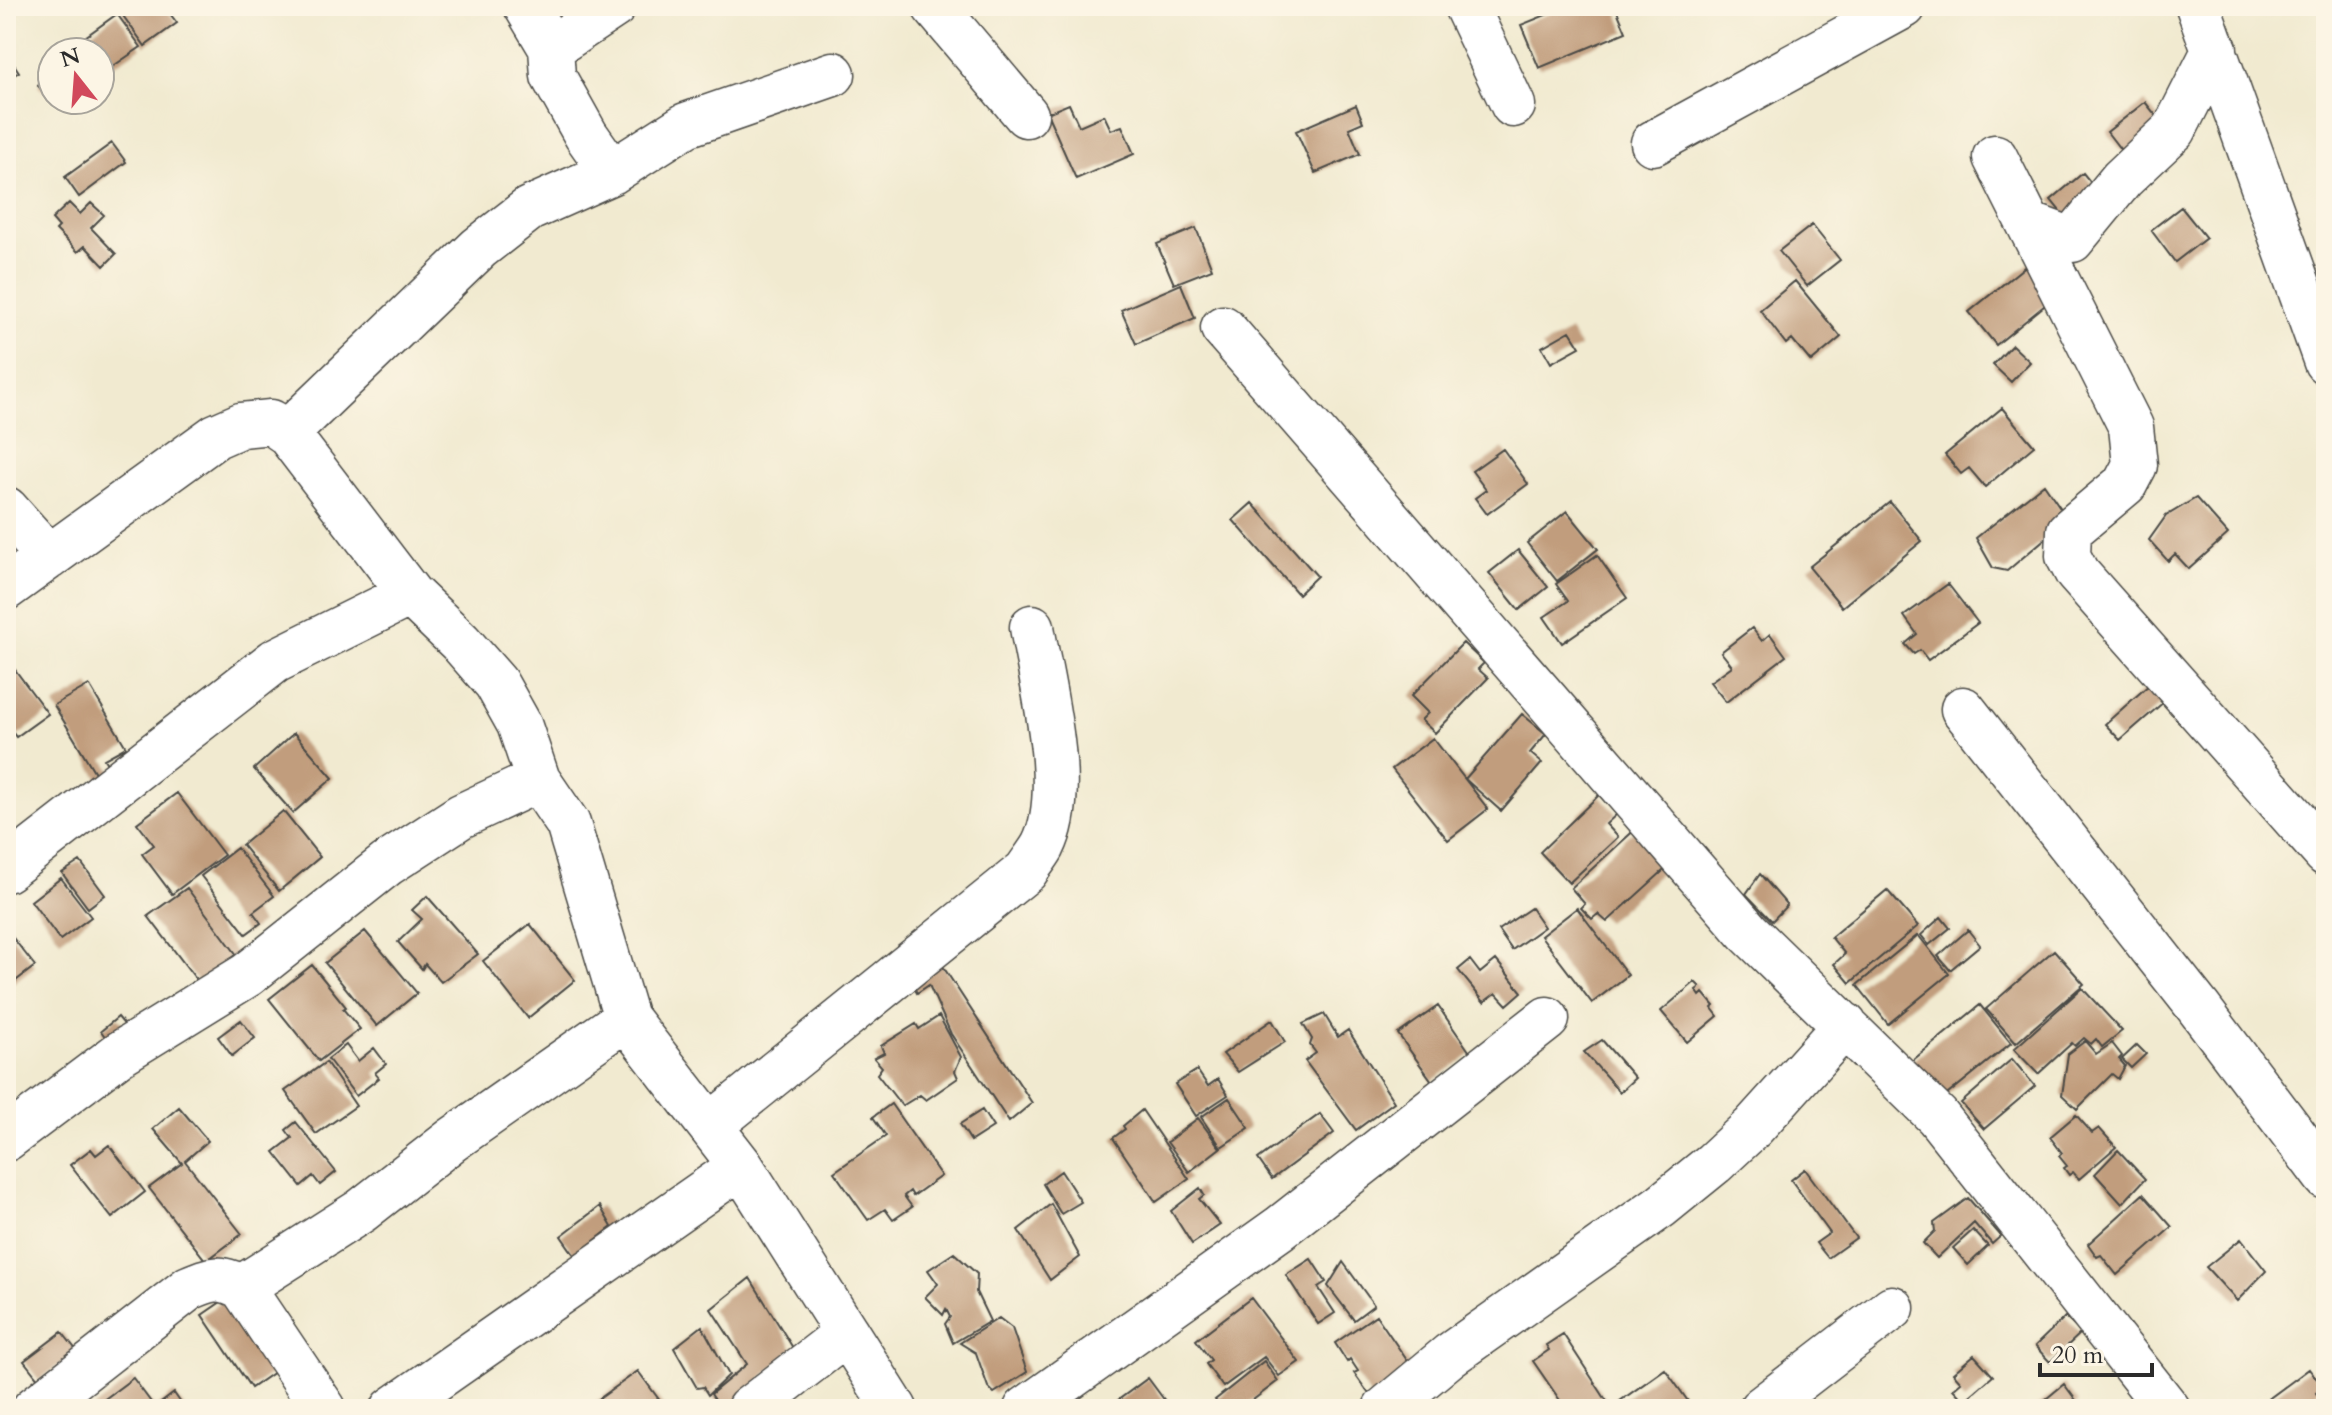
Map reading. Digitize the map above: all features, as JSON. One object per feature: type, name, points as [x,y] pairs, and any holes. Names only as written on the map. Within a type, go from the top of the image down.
[{"type":"street","points":[[526,6],[551,48],[553,76],[586,135],[612,172]]},
{"type":"street","points":[[551,48],[614,6]]},
{"type":"street","points":[[934,6],[1026,115]]},
{"type":"street","points":[[1466,6],[1513,105]]},
{"type":"street","points":[[1653,143],[1904,6]]},
{"type":"street","points":[[2198,6],[2326,362]]},
{"type":"street","points":[[2029,224],[2072,240],[2122,179],[2174,130],[2215,49]]},
{"type":"street","points":[[287,433],[479,248],[529,209],[612,172],[686,125],[833,74]]},
{"type":"street","points":[[1995,157],[2131,427],[2135,465],[2125,484],[2069,531],[2068,556],[2077,573],[2326,854]]},
{"type":"street","points":[[1223,328],[1737,920],[1937,1116],[2168,1409]]},
{"type":"street","points":[[6,588],[216,436],[241,425],[271,422],[287,433],[410,594],[460,642],[496,683],[519,724],[538,780],[568,824],[626,1018],[741,1166],[895,1409]]},
{"type":"street","points":[[6,509],[49,557]]},
{"type":"street","points":[[6,870],[275,661],[410,594]]},
{"type":"street","points":[[711,1125],[1026,871],[1032,862],[1044,843],[1055,800],[1053,752],[1032,627]]},
{"type":"street","points":[[1963,709],[2198,1007],[2326,1177]]},
{"type":"street","points":[[6,1139],[119,1054],[247,975],[387,864],[461,816],[538,780]]},
{"type":"street","points":[[242,1287],[361,1211],[452,1140],[626,1018]]},
{"type":"street","points":[[1026,1409],[1280,1228],[1547,1019]]},
{"type":"street","points":[[1385,1409],[1450,1355],[1661,1206],[1714,1163],[1753,1127],[1845,1025]]},
{"type":"street","points":[[393,1409],[741,1166]]},
{"type":"street","points":[[34,1409],[189,1288],[206,1280],[225,1278],[242,1287],[324,1409]]},
{"type":"street","points":[[1761,1409],[1892,1308]]},
{"type":"street","points":[[749,1409],[847,1333]]},
{"type":"building","points":[[131,6],[164,6],[177,23],[145,46],[121,13]]},
{"type":"building","points":[[1568,6],[1615,6],[1626,32],[1539,68],[1521,25]]},
{"type":"building","points":[[117,14],[141,47],[116,64],[116,36],[86,36]]},
{"type":"building","points":[[6,52],[19,72],[6,80]]},
{"type":"building","points":[[2145,102],[2163,124],[2124,154],[2107,132]]},
{"type":"building","points":[[1069,104],[1079,126],[1104,115],[1111,130],[1122,126],[1134,154],[1076,179],[1047,113]]},
{"type":"building","points":[[1356,105],[1363,122],[1349,128],[1360,154],[1315,173],[1296,131]]},
{"type":"building","points":[[112,143],[126,162],[79,197],[65,177]]},
{"type":"building","points":[[2083,173],[2100,194],[2068,221],[2051,200]]},
{"type":"building","points":[[69,203],[80,214],[91,203],[104,215],[91,228],[116,254],[104,266],[85,246],[78,252],[56,230],[59,227],[52,219]]},
{"type":"building","points":[[2181,207],[2206,238],[2175,262],[2151,230]]},
{"type":"building","points":[[1812,225],[1840,260],[1807,286],[1779,251]]},
{"type":"building","points":[[1196,228],[1212,269],[1174,284],[1157,244]]},
{"type":"building","points":[[2033,260],[2060,293],[1996,345],[1969,312]]},
{"type":"building","points":[[1795,281],[1841,337],[1811,362],[1792,339],[1786,344],[1760,310]]},
{"type":"building","points":[[1181,284],[1195,318],[1136,344],[1121,310]]},
{"type":"building","points":[[1570,331],[1580,347],[1551,363],[1542,347]]},
{"type":"building","points":[[2012,345],[2030,362],[2011,382],[1993,365]]},
{"type":"building","points":[[2002,408],[2034,446],[1985,487],[1969,468],[1961,474],[1945,455]]},
{"type":"building","points":[[1503,449],[1528,484],[1487,514],[1475,498],[1486,490],[1472,471]]},
{"type":"building","points":[[2044,484],[2068,519],[2007,571],[1993,568],[1976,538]]},
{"type":"building","points":[[2196,498],[2228,534],[2189,569],[2175,554],[2168,561],[2149,540],[2166,516]]},
{"type":"building","points":[[1890,502],[1922,541],[1842,607],[1809,567]]},
{"type":"building","points":[[1252,503],[1317,576],[1298,594],[1233,520]]},
{"type":"building","points":[[1567,511],[1598,549],[1557,581],[1527,543]]},
{"type":"building","points":[[1518,550],[1548,587],[1519,610],[1489,573]]},
{"type":"building","points":[[1597,555],[1627,598],[1562,643],[1544,617],[1568,601],[1556,584]]},
{"type":"building","points":[[1948,584],[1978,623],[1928,660],[1920,650],[1914,654],[1905,644],[1917,634],[1904,616]]},
{"type":"building","points":[[1752,628],[1762,641],[1770,634],[1786,656],[1726,702],[1710,682],[1732,666],[1721,652]]},
{"type":"building","points":[[1463,643],[1484,663],[1478,669],[1488,678],[1435,733],[1421,720],[1428,713],[1411,696]]},
{"type":"building","points":[[10,663],[48,714],[16,737],[6,724],[6,665]]},
{"type":"building","points":[[2150,684],[2165,701],[2120,740],[2105,724]]},
{"type":"building","points":[[89,685],[126,747],[104,759],[113,773],[100,781],[54,705]]},
{"type":"building","points":[[1522,714],[1546,734],[1530,753],[1542,763],[1501,811],[1465,779]]},
{"type":"building","points":[[294,733],[333,778],[293,813],[254,769]]},
{"type":"building","points":[[1433,738],[1488,809],[1448,840],[1392,769]]},
{"type":"building","points":[[177,793],[224,855],[172,894],[142,854],[154,845],[137,823]]},
{"type":"building","points":[[1599,795],[1617,814],[1606,824],[1618,837],[1569,883],[1540,852]]},
{"type":"building","points":[[283,811],[320,857],[279,891],[242,845]]},
{"type":"building","points":[[1639,826],[1673,862],[1607,922],[1598,914],[1592,919],[1581,908],[1585,904],[1571,888]]},
{"type":"building","points":[[237,848],[274,896],[253,912],[261,923],[246,934],[201,876]]},
{"type":"building","points":[[80,861],[105,895],[88,908],[62,873]]},
{"type":"building","points":[[1760,874],[1787,905],[1772,921],[1746,894]]},
{"type":"building","points":[[61,878],[91,917],[60,940],[31,901]]},
{"type":"building","points":[[187,888],[240,959],[202,987],[148,916]]},
{"type":"building","points":[[1887,890],[1918,926],[1850,983],[1834,964],[1845,954],[1831,937]]},
{"type":"building","points":[[427,896],[478,954],[441,982],[425,964],[422,969],[398,942],[422,919],[412,910]]},
{"type":"building","points":[[1531,908],[1544,927],[1512,950],[1498,930]]},
{"type":"building","points":[[1577,908],[1628,975],[1592,1003],[1541,936]]},
{"type":"building","points":[[1941,917],[1950,928],[1929,945],[1921,935]]},
{"type":"building","points":[[530,924],[575,980],[528,1018],[483,961]]},
{"type":"building","points":[[6,929],[35,966],[13,983],[6,974]]},
{"type":"building","points":[[1968,930],[1980,945],[1950,970],[1938,956]]},
{"type":"building","points":[[365,931],[417,993],[377,1026],[325,963]]},
{"type":"building","points":[[1918,935],[1949,974],[1888,1024],[1857,985]]},
{"type":"building","points":[[2054,950],[2084,984],[2016,1043],[1986,1009]]},
{"type":"building","points":[[1470,960],[1480,973],[1496,960],[1522,992],[1507,1005],[1496,993],[1484,1002],[1458,970]]},
{"type":"building","points":[[940,962],[1032,1103],[1009,1122],[951,1034],[929,985],[917,993],[910,980]]},
{"type":"building","points":[[312,965],[360,1029],[319,1061],[269,999]]},
{"type":"building","points":[[1695,982],[1700,987],[1696,990],[1700,996],[1703,993],[1718,1016],[1687,1042],[1661,1011]]},
{"type":"building","points":[[2082,988],[2122,1031],[2102,1047],[2096,1039],[2091,1044],[2084,1038],[2075,1046],[2072,1043],[2038,1074],[2014,1049]]},
{"type":"building","points":[[1980,1005],[2011,1043],[1938,1102],[1907,1065]]},
{"type":"building","points":[[1438,1006],[1471,1054],[1432,1081],[1398,1034]]},
{"type":"building","points":[[1324,1014],[1338,1037],[1348,1030],[1394,1102],[1356,1130],[1305,1061],[1316,1053],[1303,1024]]},
{"type":"building","points":[[939,1016],[961,1057],[955,1071],[958,1078],[926,1100],[920,1095],[902,1106],[877,1074],[882,1067],[874,1058],[884,1053],[881,1046],[916,1024],[919,1029]]},
{"type":"building","points":[[118,1017],[133,1035],[114,1049],[101,1031]]},
{"type":"building","points":[[241,1020],[255,1038],[232,1056],[218,1037]]},
{"type":"building","points":[[1272,1020],[1285,1042],[1238,1072],[1223,1054]]},
{"type":"building","points":[[1602,1040],[1635,1078],[1620,1092],[1584,1052]]},
{"type":"building","points":[[2085,1041],[2096,1054],[2112,1043],[2125,1066],[2118,1079],[2112,1074],[2077,1109],[2062,1095],[2068,1054]]},
{"type":"building","points":[[346,1045],[358,1061],[374,1048],[386,1064],[375,1073],[379,1078],[356,1096],[328,1059]]},
{"type":"building","points":[[2137,1045],[2146,1054],[2131,1068],[2122,1059]]},
{"type":"building","points":[[2012,1059],[2035,1086],[1984,1129],[1961,1103]]},
{"type":"building","points":[[326,1062],[356,1106],[316,1134],[285,1091]]},
{"type":"building","points":[[1197,1070],[1208,1086],[1218,1079],[1228,1095],[1196,1116],[1175,1084]]},
{"type":"building","points":[[1229,1098],[1249,1128],[1221,1147],[1201,1117]]},
{"type":"building","points":[[891,1104],[941,1176],[913,1196],[910,1191],[904,1196],[912,1207],[893,1220],[885,1209],[868,1220],[834,1172],[886,1136],[873,1117]]},
{"type":"building","points":[[179,1107],[208,1141],[185,1161],[242,1234],[206,1261],[149,1188],[182,1163],[153,1129]]},
{"type":"building","points":[[982,1110],[993,1127],[971,1141],[960,1124]]},
{"type":"building","points":[[1142,1110],[1189,1179],[1156,1202],[1113,1138]]},
{"type":"building","points":[[1320,1114],[1334,1133],[1272,1179],[1258,1159]]},
{"type":"building","points":[[2076,1115],[2092,1133],[2099,1128],[2116,1147],[2079,1179],[2073,1172],[2069,1175],[2064,1168],[2067,1166],[2059,1156],[2062,1153],[2050,1137]]},
{"type":"building","points":[[1198,1118],[1220,1148],[1189,1172],[1167,1142]]},
{"type":"building","points":[[296,1122],[336,1172],[320,1185],[313,1176],[301,1186],[274,1152],[292,1138],[286,1130]]},
{"type":"building","points":[[109,1145],[145,1192],[112,1218],[70,1165],[91,1149],[96,1155]]},
{"type":"building","points":[[2118,1150],[2145,1179],[2122,1204],[2095,1174]]},
{"type":"building","points":[[1805,1169],[1856,1238],[1828,1258],[1816,1243],[1830,1233],[1791,1180]]},
{"type":"building","points":[[1061,1171],[1081,1202],[1061,1214],[1043,1184]]},
{"type":"building","points":[[1200,1188],[1204,1195],[1199,1199],[1220,1225],[1192,1244],[1171,1211]]},
{"type":"building","points":[[2143,1194],[2172,1227],[2117,1275],[2088,1244]]},
{"type":"building","points":[[1968,1198],[2001,1236],[1992,1244],[1974,1223],[1937,1258],[1923,1243],[1935,1231],[1934,1223]]},
{"type":"building","points":[[1051,1204],[1080,1257],[1050,1280],[1018,1230]]},
{"type":"building","points":[[600,1206],[612,1227],[575,1256],[561,1236]]},
{"type":"building","points":[[1973,1230],[1988,1246],[1968,1265],[1953,1248]]},
{"type":"building","points":[[2241,1239],[2266,1271],[2237,1301],[2206,1267]]},
{"type":"building","points":[[954,1253],[977,1274],[976,1292],[990,1321],[953,1343],[945,1324],[950,1317],[946,1309],[943,1315],[925,1297],[938,1284],[928,1270]]},
{"type":"building","points":[[1311,1259],[1326,1282],[1318,1287],[1335,1313],[1318,1324],[1286,1275]]},
{"type":"building","points":[[1343,1262],[1374,1305],[1354,1320],[1328,1286]]},
{"type":"building","points":[[750,1278],[793,1348],[729,1409],[721,1409],[711,1394],[747,1364],[711,1309]]},
{"type":"building","points":[[237,1291],[287,1363],[251,1388],[202,1315]]},
{"type":"building","points":[[1251,1298],[1299,1362],[1279,1376],[1264,1357],[1223,1387],[1206,1364],[1211,1360],[1196,1340]]},
{"type":"building","points":[[1376,1315],[1413,1369],[1371,1397],[1354,1373],[1358,1371],[1350,1359],[1347,1362],[1335,1343]]},
{"type":"building","points":[[2065,1317],[2081,1333],[2050,1362],[2035,1346]]},
{"type":"building","points":[[999,1318],[1012,1328],[1027,1372],[994,1393],[988,1387],[976,1353],[960,1343]]},
{"type":"building","points":[[702,1326],[729,1375],[708,1395],[703,1387],[697,1388],[674,1348]]},
{"type":"building","points":[[62,1332],[77,1351],[39,1380],[24,1361]]},
{"type":"building","points":[[1563,1334],[1610,1406],[1606,1409],[1566,1409],[1533,1361],[1549,1350],[1546,1345]]},
{"type":"building","points":[[1974,1355],[1993,1376],[1964,1401],[1953,1389],[1961,1382],[1953,1373]]},
{"type":"building","points":[[1264,1361],[1278,1381],[1241,1409],[1222,1409],[1215,1400]]},
{"type":"building","points":[[1665,1369],[1690,1404],[1683,1409],[1626,1409],[1620,1401]]},
{"type":"building","points":[[2309,1369],[2323,1387],[2316,1393],[2326,1408],[2273,1409],[2267,1400]]},
{"type":"building","points":[[638,1371],[666,1409],[585,1409]]},
{"type":"building","points":[[133,1378],[156,1409],[95,1409],[94,1407]]},
{"type":"building","points":[[1148,1378],[1171,1409],[1106,1409]]},
{"type":"building","points":[[2064,1384],[2078,1403],[2071,1409],[2034,1409]]},
{"type":"building","points":[[174,1393],[185,1409],[159,1409],[157,1406]]}]
